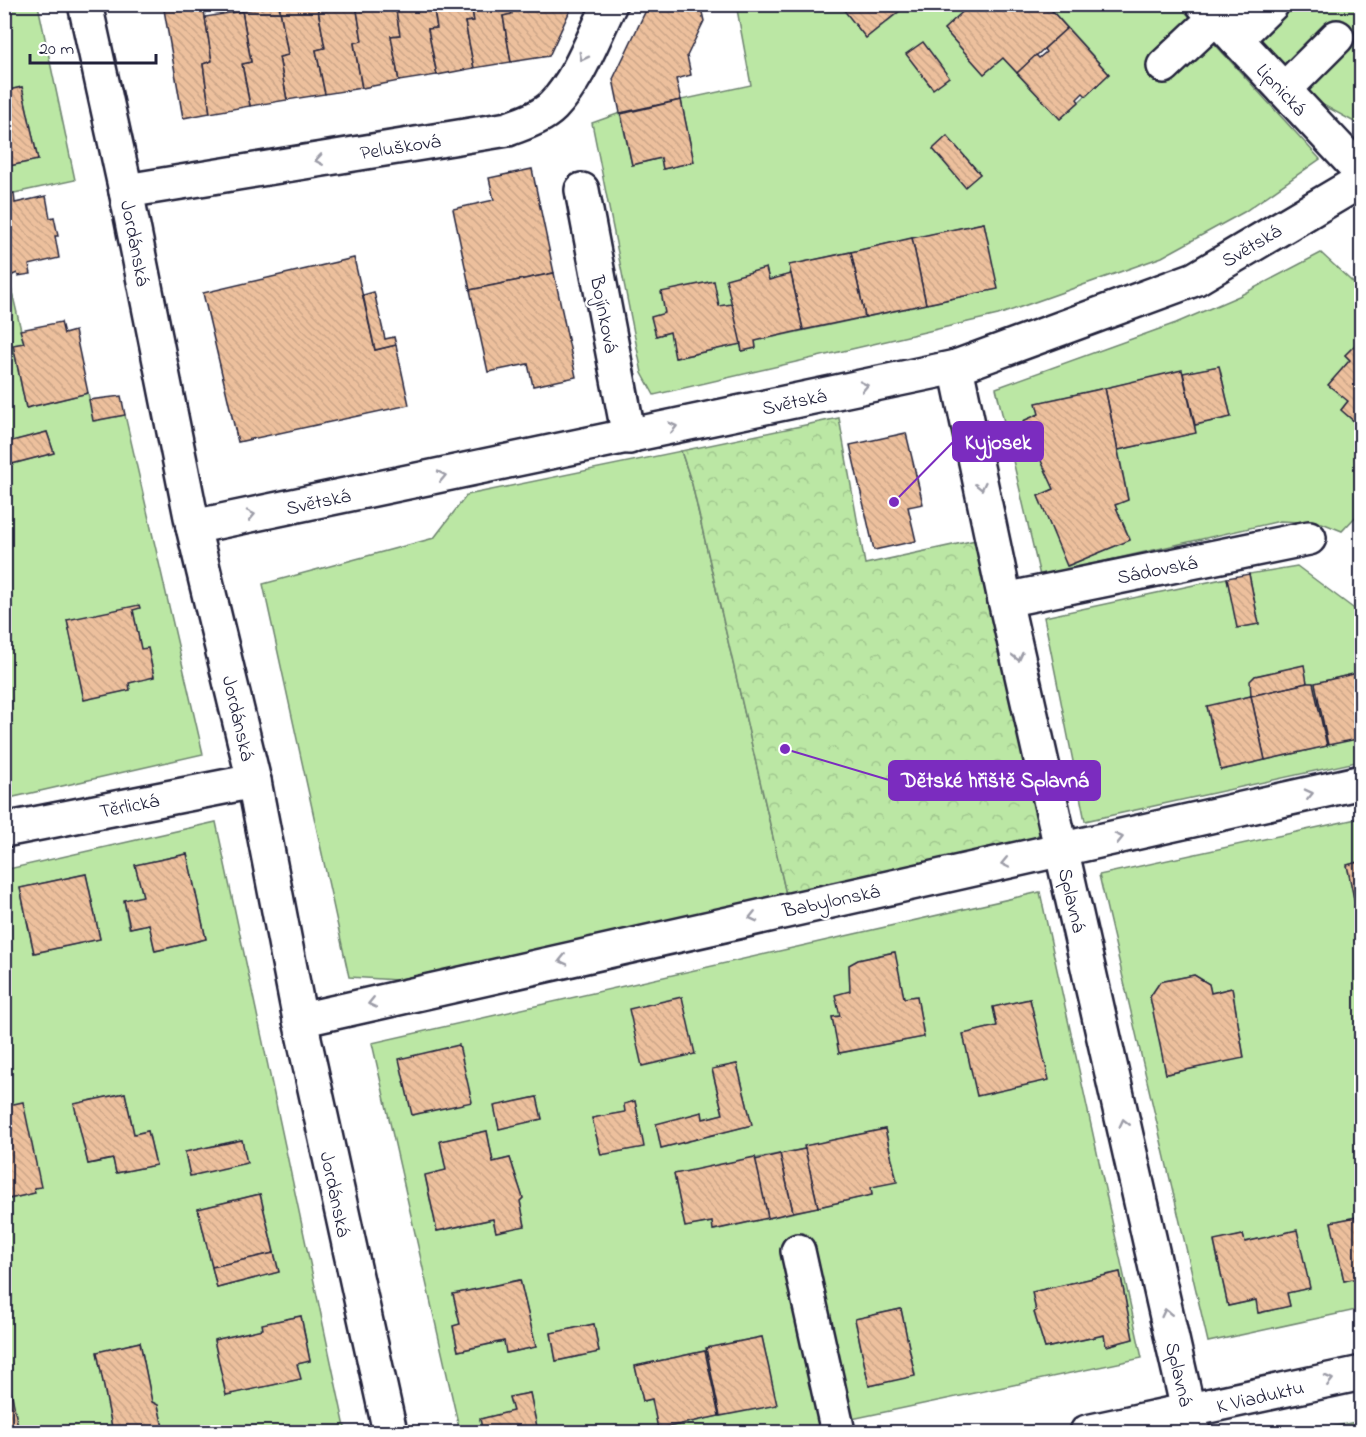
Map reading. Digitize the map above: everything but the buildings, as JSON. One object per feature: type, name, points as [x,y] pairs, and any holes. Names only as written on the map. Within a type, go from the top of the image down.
[{"type":"street","name":"Jordánská","points":[[85,4],[126,191],[193,527],[254,781],[300,1020],[357,1292],[390,1432]]},
{"type":"street","name":"Pelušková","points":[[126,191],[508,129],[532,120],[552,107],[569,85],[610,4]]},
{"type":"street","points":[[1164,66],[1221,17],[1272,4]]},
{"type":"street","name":"Lipnická","points":[[1221,17],[1284,90],[1362,173]]},
{"type":"street","points":[[1284,90],[1337,38]]},
{"type":"street","name":"Světská","points":[[193,527],[956,367],[1195,279],[1362,180]]},
{"type":"street","name":"Bojínková","points":[[582,190],[628,437]]},
{"type":"street","name":"Splavná","points":[[956,367],[1005,600],[1191,1422]]},
{"type":"street","name":"Sádovská","points":[[1005,600],[1309,538]]},
{"type":"street","name":"Těrlická","points":[[4,830],[254,781]]},
{"type":"street","name":"Babylonská","points":[[300,1020],[1362,782]]},
{"type":"street","points":[[798,1251],[838,1432]]},
{"type":"street","name":"K Viaduktu","points":[[1087,1432],[1191,1422],[1362,1373]]},
{"type":"green space","points":[[736,4],[850,5],[844,10],[866,38],[908,5],[971,5],[944,29],[984,74],[1003,58],[1060,119],[1109,74],[1047,5],[1178,4],[1320,159],[1244,212],[1162,257],[998,315],[654,395],[642,373],[592,123],[620,113],[632,165],[661,158],[663,169],[694,162],[681,100],[751,85]],"holes":[[[907,55],[948,77],[932,88]],[[947,136],[980,174],[965,186],[933,149]],[[984,223],[997,289],[755,341],[756,348],[742,351],[741,344],[676,358],[670,332],[656,336],[652,317],[732,304],[766,268],[769,280],[791,274],[790,265]]]},
{"type":"green space","points":[[5,5],[38,5],[75,180],[5,195],[5,167],[38,160],[22,87],[5,91],[4,36],[10,34]]},
{"type":"green space","points":[[1225,5],[1353,5],[1361,14],[1361,123],[1356,123],[1314,100]]},
{"type":"green space","points":[[1321,253],[1361,290],[1361,340],[1345,355],[1350,360],[1329,385],[1348,401],[1341,410],[1361,428],[1361,511],[1342,531],[1322,523],[1280,521],[1040,576],[996,388],[1176,323],[1239,296]],"holes":[[[1219,366],[1231,417],[1195,425],[1195,433],[1118,450],[1128,499],[1115,505],[1130,539],[1068,566],[1038,496],[1054,489],[1023,422],[1039,414],[1037,403],[1182,371],[1183,373]]]},
{"type":"green space","points":[[8,275],[24,343],[13,345],[26,408],[88,393],[94,421],[125,415],[203,754],[5,799],[5,466],[54,453],[47,432],[5,443],[4,276]],"holes":[[[133,610],[141,649],[148,648],[154,677],[129,683],[130,690],[84,699],[67,620]]]},
{"type":"green space","points":[[839,418],[865,564],[976,540],[1044,826],[1032,844],[786,894],[692,484],[681,451]]},
{"type":"green space","points":[[681,451],[692,484],[786,894],[397,980],[349,977],[263,584],[434,538],[467,495]]},
{"type":"green space","points":[[1297,566],[1361,614],[1361,672],[1315,683],[1328,744],[1361,738],[1361,761],[1085,821],[1044,617],[1227,578],[1238,628],[1259,624],[1249,574]],"holes":[[[1304,666],[1307,683],[1313,683],[1327,746],[1221,770],[1207,707],[1251,696],[1251,681],[1255,676]]]},
{"type":"green space","points":[[1361,818],[1361,861],[1347,865],[1362,928],[1361,1216],[1331,1222],[1344,1281],[1361,1277],[1361,1309],[1208,1342],[1099,875]],"holes":[[[1194,975],[1209,984],[1211,993],[1232,988],[1244,1057],[1167,1074],[1150,997],[1160,982]],[[1297,1231],[1309,1288],[1287,1293],[1290,1306],[1259,1313],[1256,1300],[1228,1306],[1214,1242],[1243,1235],[1245,1242]]]},
{"type":"green space","points":[[216,822],[346,1432],[164,1432],[158,1405],[152,1402],[140,1342],[97,1352],[113,1432],[17,1432],[7,1370],[5,1370],[5,1200],[35,1193],[5,1106],[4,870]],"holes":[[[187,854],[206,939],[155,951],[149,924],[129,928],[124,901],[143,896],[135,865]],[[86,874],[100,939],[34,953],[20,888]],[[125,1093],[134,1134],[148,1131],[156,1165],[116,1173],[113,1159],[88,1164],[75,1104]],[[241,1140],[246,1163],[190,1175],[185,1152]],[[260,1194],[279,1272],[217,1288],[198,1209]],[[301,1316],[310,1361],[297,1364],[300,1379],[226,1395],[214,1340],[263,1329],[263,1324]]]},
{"type":"green space","points":[[1040,892],[1142,1358],[790,1432],[538,1432],[530,1393],[509,1397],[513,1411],[480,1419],[483,1432],[460,1432],[372,1043]],"holes":[[[894,952],[904,998],[917,996],[924,1037],[840,1053],[832,1017],[840,1016],[850,991],[849,965],[858,960]],[[1030,999],[1048,1080],[964,1034],[997,1026],[993,1007]],[[737,1064],[752,1125],[661,1148],[702,1113],[703,1119],[723,1114],[712,1070]],[[537,1097],[542,1119],[499,1128],[495,1106]],[[635,1102],[643,1147],[601,1155],[592,1118],[625,1112],[624,1104]],[[885,1129],[897,1181],[871,1187],[872,1195],[714,1230],[712,1222],[685,1227],[674,1174],[805,1149],[805,1146]],[[487,1131],[493,1162],[510,1158],[523,1198],[520,1201],[525,1226],[496,1231],[493,1219],[437,1231],[425,1176],[446,1170],[440,1141]],[[1120,1272],[1133,1339],[1107,1346],[1104,1335],[1045,1348],[1034,1313],[1036,1311],[1032,1292]],[[520,1280],[536,1347],[507,1353],[504,1341],[458,1351],[453,1326],[460,1324],[453,1294]],[[901,1309],[915,1375],[869,1386],[855,1319]],[[594,1324],[599,1352],[556,1361],[551,1333]],[[762,1337],[776,1405],[707,1348]],[[705,1351],[719,1416],[659,1429],[652,1399],[643,1401],[635,1366]]]},
{"type":"green space","points":[[1361,1421],[1361,1432],[1306,1432]]},
{"type":"place","name":"Kyjosek","points":[[894,502]]},
{"type":"place","name":"Dětské hřiště Splavná","points":[[785,749]]}]
